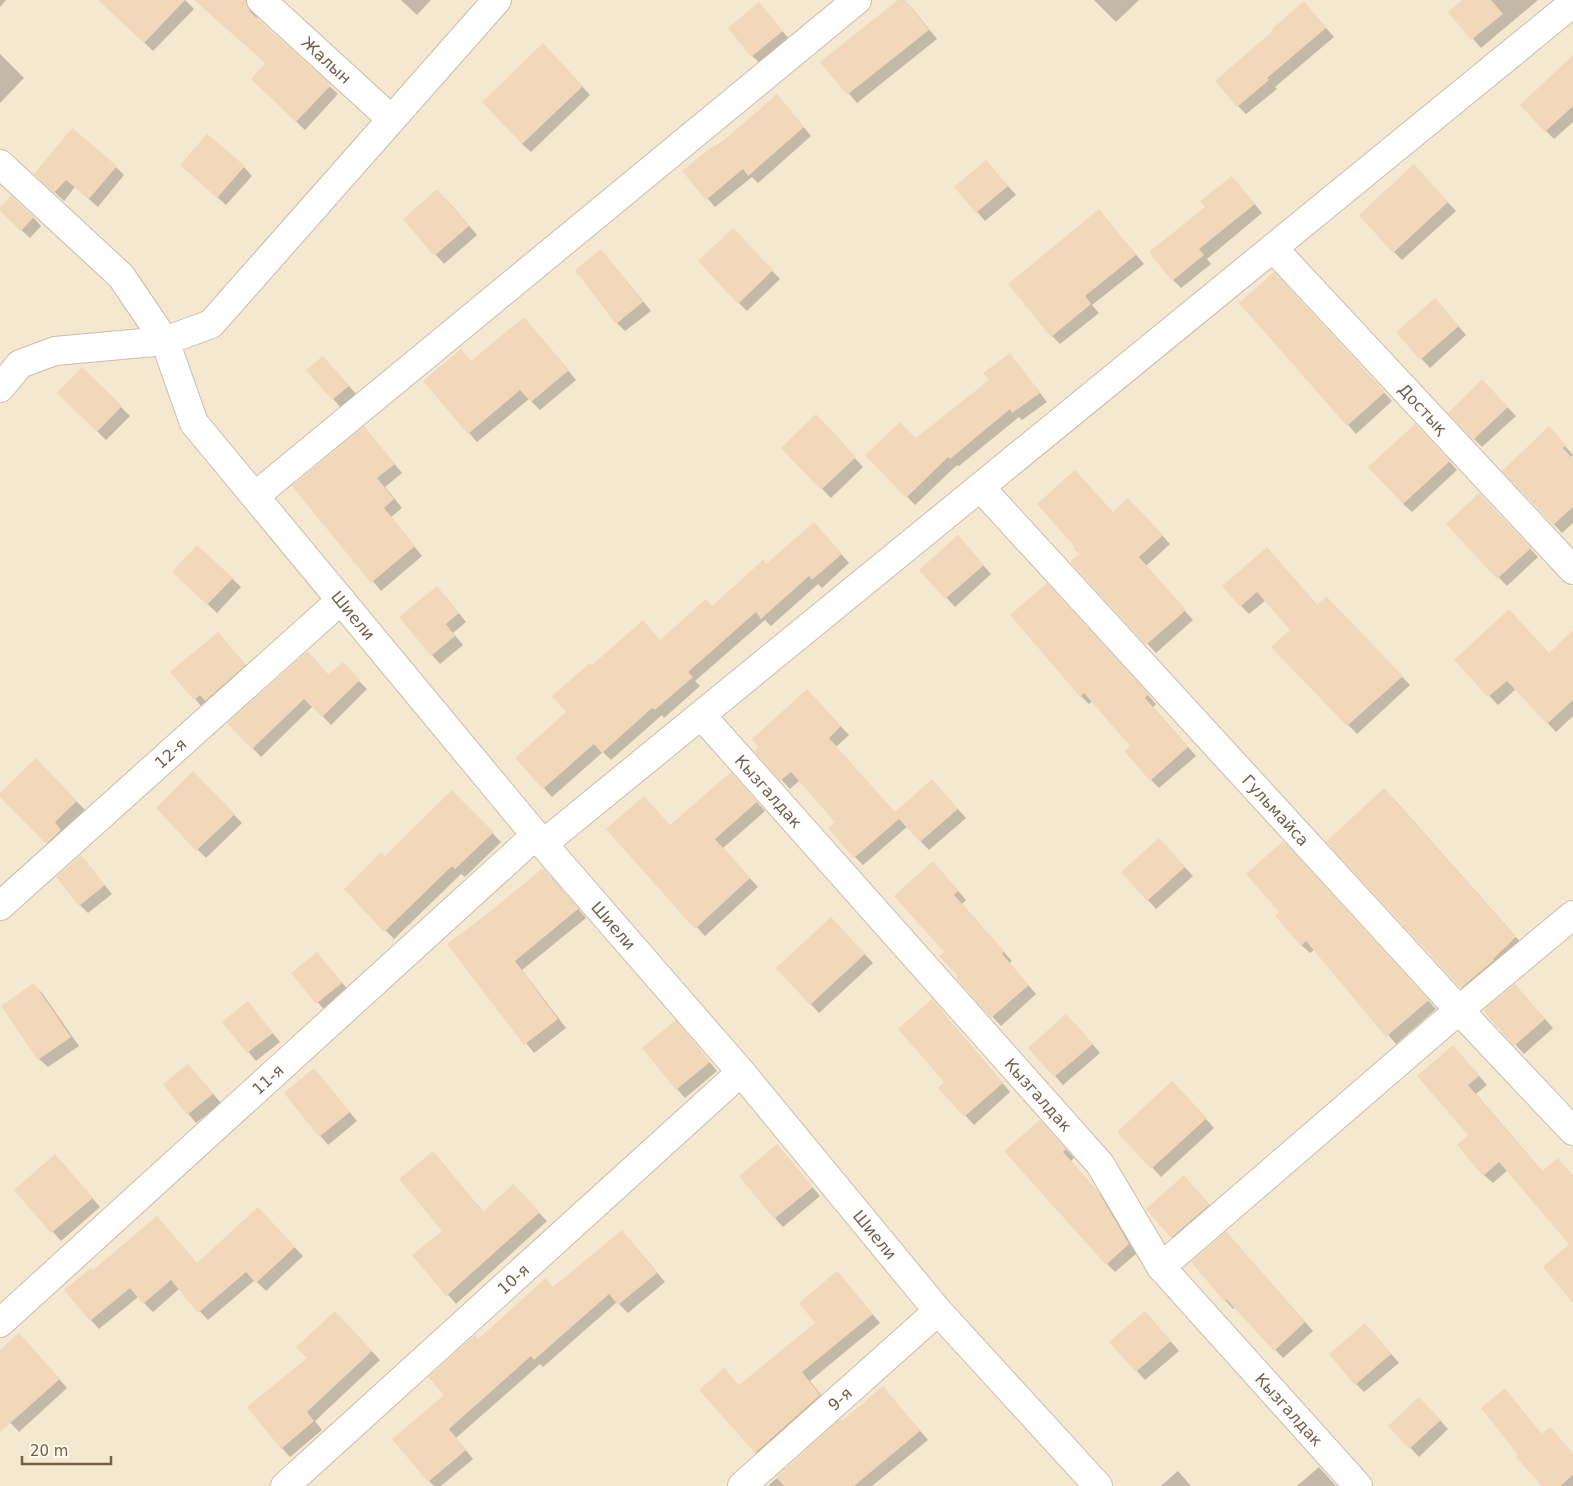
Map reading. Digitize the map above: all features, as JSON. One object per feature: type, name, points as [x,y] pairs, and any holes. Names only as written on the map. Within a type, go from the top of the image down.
[{"type":"street","name":"Жалын","points":[[261,0],[391,119]]},
{"type":"street","points":[[0,388],[20,364],[55,351],[165,341],[211,324],[497,0]]},
{"type":"street","points":[[255,496],[857,0]]},
{"type":"street","name":"11-я","points":[[0,1323],[539,840],[701,715],[1573,3]]},
{"type":"street","name":"Шиели","points":[[0,164],[121,276],[165,341],[194,423],[539,840],[741,1072],[938,1311],[1098,1486]]},
{"type":"street","name":"Достық","points":[[1273,248],[1573,570]]},
{"type":"street","name":"Гульмайса","points":[[980,487],[1459,1010],[1573,1130]]},
{"type":"street","name":"12-я","points":[[0,906],[341,600]]},
{"type":"street","name":"Кызгалдак","points":[[701,715],[1100,1164],[1161,1267],[1358,1486]]},
{"type":"street","points":[[1161,1267],[1459,1010],[1573,915]]},
{"type":"street","name":"10-я","points":[[286,1486],[741,1072]]},
{"type":"street","name":"9-я","points":[[742,1486],[938,1311]]},
{"type":"shaded area","points":[[0,0],[1573,0],[1573,1486],[0,1486]]},
{"type":"building","points":[[98,0],[185,0],[144,43]]},
{"type":"building","points":[[194,0],[246,0],[250,12],[331,85],[296,122],[251,79],[265,63]]},
{"type":"building","points":[[898,0],[905,0],[929,30],[847,95],[820,62]]},
{"type":"building","points":[[1462,0],[1491,0],[1503,14],[1471,40],[1448,12]]},
{"type":"building","points":[[1304,1],[1326,28],[1267,78],[1269,80],[1237,107],[1215,81],[1273,31],[1272,29]]},
{"type":"building","points":[[759,2],[783,31],[751,57],[728,28]]},
{"type":"building","points":[[543,43],[583,86],[522,144],[482,102]]},
{"type":"building","points":[[1573,55],[1573,106],[1545,132],[1520,105]]},
{"type":"building","points":[[777,94],[804,127],[748,176],[743,169],[706,200],[682,171],[714,145],[716,147]]},
{"type":"building","points":[[72,128],[117,166],[89,199],[66,180],[54,193],[34,174]]},
{"type":"building","points":[[207,134],[245,166],[217,198],[180,165]]},
{"type":"building","points":[[986,160],[1008,186],[976,213],[954,187]]},
{"type":"building","points":[[1414,164],[1448,202],[1393,253],[1359,215]]},
{"type":"building","points":[[1232,176],[1255,204],[1199,249],[1204,255],[1172,281],[1149,252],[1205,207],[1200,201]]},
{"type":"building","points":[[437,189],[469,226],[434,256],[403,219]]},
{"type":"building","points":[[11,196],[34,217],[21,231],[0,211],[0,208]]},
{"type":"building","points":[[1099,209],[1136,255],[1085,296],[1091,304],[1051,337],[1008,284]]},
{"type":"building","points":[[733,228],[773,270],[738,304],[698,261]]},
{"type":"building","points":[[601,249],[643,302],[616,324],[575,270]]},
{"type":"building","points":[[1274,272],[1385,392],[1347,426],[1239,303]]},
{"type":"building","points":[[1435,298],[1459,326],[1420,360],[1396,332]]},
{"type":"building","points":[[524,317],[569,370],[531,402],[520,390],[468,434],[423,381],[461,349],[471,361]]},
{"type":"building","points":[[1010,353],[1040,393],[1012,413],[1010,409],[950,459],[948,457],[906,498],[865,455],[900,422],[916,438],[989,380],[983,373]]},
{"type":"building","points":[[323,356],[349,386],[332,400],[306,370]]},
{"type":"building","points":[[82,367],[122,406],[97,432],[57,393]]},
{"type":"building","points":[[1482,379],[1508,407],[1473,440],[1448,413]]},
{"type":"building","points":[[816,414],[856,457],[821,490],[781,448]]},
{"type":"building","points":[[1415,424],[1450,461],[1403,504],[1368,467]]},
{"type":"building","points":[[364,426],[395,464],[377,478],[394,499],[384,508],[415,546],[371,583],[292,486]]},
{"type":"building","points":[[1549,426],[1566,445],[1563,448],[1573,459],[1573,507],[1553,525],[1502,471]]},
{"type":"building","points":[[1075,470],[1113,512],[1128,498],[1163,535],[1139,557],[1186,610],[1146,645],[1070,562],[1079,554],[1037,504]]},
{"type":"building","points":[[1479,493],[1531,548],[1497,579],[1446,524]]},
{"type":"building","points":[[814,522],[842,554],[812,580],[809,576],[761,619],[756,612],[688,672],[693,677],[655,710],[652,708],[602,753],[594,744],[543,789],[515,758],[566,712],[552,696],[590,663],[592,665],[643,620],[660,640],[706,599],[712,606],[763,560],[766,564]]},
{"type":"building","points":[[958,535],[984,565],[945,599],[919,570]]},
{"type":"building","points":[[197,545],[233,578],[207,605],[172,572]]},
{"type":"building","points":[[1267,547],[1317,605],[1326,596],[1403,676],[1347,726],[1271,647],[1290,630],[1257,592],[1240,607],[1222,586]]},
{"type":"building","points":[[1047,583],[1149,694],[1145,698],[1188,747],[1150,781],[1124,751],[1130,746],[1084,693],[1080,697],[1010,615]]},
{"type":"building","points":[[437,586],[459,613],[446,624],[455,636],[431,656],[399,617]]},
{"type":"building","points":[[1509,609],[1549,653],[1573,630],[1573,700],[1547,724],[1507,681],[1488,697],[1454,660]]},
{"type":"building","points":[[218,632],[246,665],[205,701],[200,695],[194,700],[170,672]]},
{"type":"building","points":[[308,651],[328,675],[343,662],[360,680],[322,717],[304,699],[252,749],[227,723]]},
{"type":"building","points":[[807,689],[841,726],[829,738],[895,812],[932,779],[958,809],[920,842],[899,819],[854,858],[828,828],[835,822],[791,772],[780,781],[754,751],[759,747],[752,739]]},
{"type":"building","points":[[36,758],[77,801],[55,822],[61,830],[46,844],[0,797],[0,793]]},
{"type":"building","points":[[193,771],[235,814],[196,851],[156,808]]},
{"type":"building","points":[[731,772],[757,802],[715,839],[750,878],[695,929],[606,829],[644,796],[670,825]]},
{"type":"building","points":[[1384,788],[1516,937],[1494,960],[1461,988],[1326,842]]},
{"type":"building","points":[[452,790],[494,832],[455,869],[452,866],[384,932],[344,889],[381,852],[385,856]]},
{"type":"building","points":[[1159,838],[1185,867],[1147,901],[1121,872]]},
{"type":"building","points":[[1283,841],[1429,1000],[1386,1037],[1306,941],[1301,946],[1275,916],[1279,912],[1246,874]]},
{"type":"building","points":[[81,855],[105,885],[79,906],[56,877]]},
{"type":"building","points":[[933,861],[958,891],[954,895],[1004,951],[1002,954],[1029,985],[991,1018],[956,978],[958,976],[939,956],[944,952],[894,896]]},
{"type":"building","points":[[543,868],[578,909],[515,961],[558,1019],[524,1045],[447,944]]},
{"type":"building","points":[[831,917],[865,954],[810,1005],[776,968]]},
{"type":"building","points":[[317,952],[342,983],[316,1004],[291,973]]},
{"type":"building","points":[[34,983],[71,1037],[38,1060],[1,1006]]},
{"type":"building","points":[[1515,984],[1545,1019],[1514,1046],[1483,1010]]},
{"type":"building","points":[[932,999],[1003,1083],[964,1117],[938,1088],[944,1082],[898,1029]]},
{"type":"building","points":[[248,1001],[273,1033],[247,1053],[222,1022]]},
{"type":"building","points":[[1066,1014],[1093,1044],[1054,1077],[1028,1048]]},
{"type":"building","points":[[676,1020],[710,1062],[676,1090],[642,1048]]},
{"type":"building","points":[[1453,1045],[1479,1076],[1468,1085],[1542,1171],[1558,1158],[1573,1176],[1573,1303],[1543,1267],[1569,1244],[1499,1162],[1483,1176],[1457,1145],[1468,1135],[1417,1076]]},
{"type":"building","points":[[188,1064],[213,1094],[187,1115],[163,1084]]},
{"type":"building","points":[[314,1068],[350,1112],[319,1137],[284,1093]]},
{"type":"building","points":[[1172,1081],[1207,1118],[1151,1169],[1117,1132]]},
{"type":"building","points":[[1040,1120],[1066,1149],[1063,1152],[1098,1191],[1129,1244],[1106,1265],[1004,1151]]},
{"type":"building","points":[[777,1144],[813,1187],[774,1219],[739,1176]]},
{"type":"building","points":[[433,1151],[483,1212],[513,1184],[540,1212],[446,1296],[412,1255],[442,1231],[399,1179]]},
{"type":"building","points":[[55,1154],[93,1198],[51,1233],[14,1190]]},
{"type":"building","points":[[1184,1175],[1209,1205],[1171,1238],[1146,1209]]},
{"type":"building","points":[[258,1207],[295,1247],[256,1283],[246,1272],[198,1313],[171,1280],[143,1304],[130,1288],[90,1321],[64,1290],[91,1268],[93,1270],[157,1216],[197,1263]]},
{"type":"building","points":[[622,1230],[657,1273],[618,1305],[609,1294],[534,1360],[531,1356],[449,1429],[466,1450],[428,1482],[392,1439],[444,1395],[428,1377],[475,1335],[478,1339],[546,1278],[553,1287]]},
{"type":"building","points":[[1226,1231],[1305,1322],[1274,1351],[1226,1299],[1224,1301],[1191,1262]]},
{"type":"building","points":[[837,1271],[873,1314],[802,1372],[820,1395],[755,1453],[699,1390],[724,1368],[739,1385],[815,1323],[799,1303]]},
{"type":"building","points":[[335,1311],[372,1351],[307,1412],[314,1421],[281,1449],[247,1407],[307,1358],[296,1347]]},
{"type":"building","points":[[1145,1311],[1171,1341],[1136,1372],[1109,1342]]},
{"type":"building","points":[[1365,1323],[1391,1354],[1355,1385],[1329,1354]]},
{"type":"building","points":[[19,1333],[60,1379],[0,1432],[0,1350]]},
{"type":"building","points":[[883,1386],[920,1431],[854,1486],[784,1486],[776,1477],[840,1419],[842,1421]]},
{"type":"building","points":[[1505,1388],[1541,1434],[1550,1427],[1573,1453],[1573,1475],[1560,1486],[1542,1486],[1516,1457],[1518,1455],[1481,1408]]},
{"type":"building","points":[[1419,1397],[1441,1420],[1409,1449],[1388,1426]]}]
